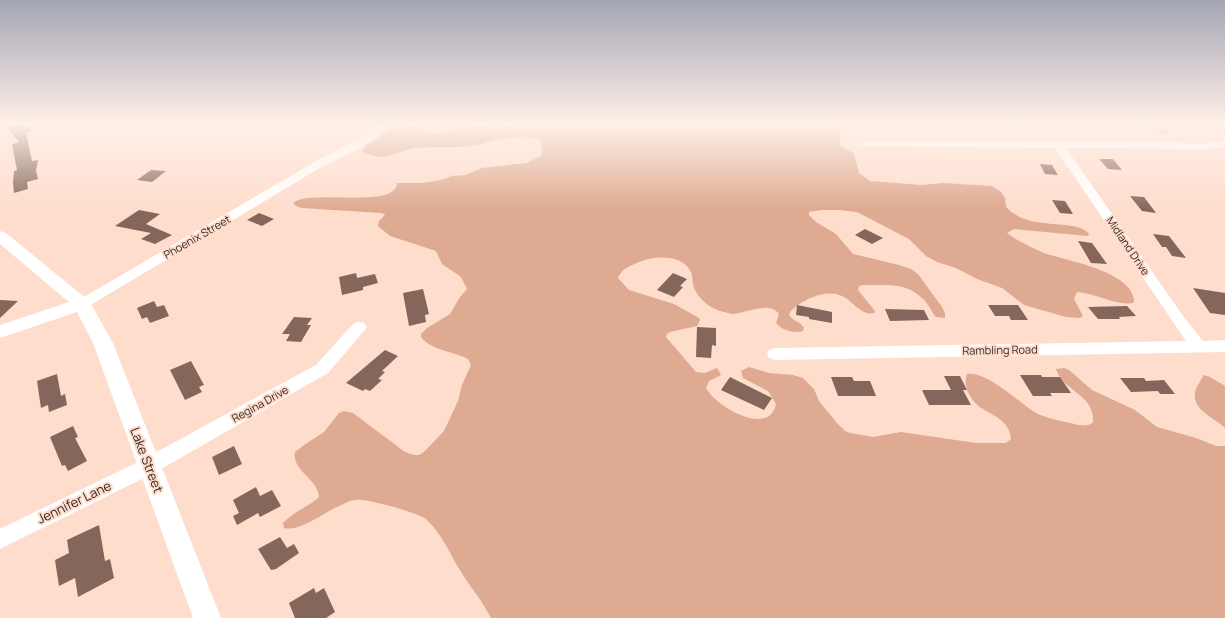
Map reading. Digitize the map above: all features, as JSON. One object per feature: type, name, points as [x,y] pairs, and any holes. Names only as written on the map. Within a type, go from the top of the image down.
[{"type":"street","name":"Phoenix Street","points":[[0,332],[82,304],[320,163],[342,152]]},
{"type":"street","name":"Midland Drive","points":[[1063,152],[1178,320],[1199,347]]},
{"type":"street","points":[[0,236],[82,304]]},
{"type":"street","name":"Lake Street","points":[[82,304],[103,343],[207,618]]},
{"type":"street","name":"Regina Drive","points":[[149,466],[322,369],[359,326]]},
{"type":"street","name":"Rambling Road","points":[[775,354],[1225,346]]},
{"type":"street","name":"Jennifer Lane","points":[[0,539],[149,466]]},
{"type":"shaded area","points":[[364,152],[401,152],[384,157],[371,155]]},
{"type":"shaded area","points":[[542,152],[851,152],[854,154],[859,173],[870,181],[922,185],[943,183],[992,186],[1001,192],[1005,198],[1006,207],[1016,215],[1027,220],[1074,226],[1083,229],[1089,234],[1088,236],[1014,229],[1007,233],[1032,248],[1047,254],[1084,264],[1112,275],[1123,282],[1131,291],[1134,301],[1133,303],[1120,303],[1077,292],[1074,299],[1083,316],[1080,318],[1066,317],[1024,305],[1002,288],[977,279],[956,268],[937,262],[926,256],[909,239],[857,212],[839,210],[809,212],[809,215],[816,222],[836,234],[853,254],[899,265],[911,269],[918,274],[942,307],[945,313],[945,318],[936,317],[925,301],[909,289],[887,285],[863,285],[859,286],[858,290],[875,311],[874,313],[861,310],[842,296],[829,293],[821,294],[801,303],[790,312],[789,315],[804,328],[803,331],[800,332],[792,332],[776,323],[779,314],[775,310],[769,308],[732,314],[712,308],[702,300],[695,290],[691,272],[687,266],[675,259],[652,258],[639,262],[629,266],[619,275],[618,278],[629,290],[674,304],[699,318],[700,320],[697,326],[670,332],[666,337],[696,372],[705,373],[717,368],[721,375],[709,381],[706,388],[720,403],[742,416],[753,419],[763,418],[771,414],[776,404],[768,391],[743,378],[741,371],[749,367],[769,373],[793,375],[803,378],[814,389],[819,401],[836,422],[845,431],[850,433],[873,437],[901,432],[976,443],[1006,443],[1011,439],[1010,433],[1005,424],[1000,419],[980,407],[972,399],[966,385],[967,374],[974,374],[992,381],[1033,411],[1042,415],[1055,420],[1079,425],[1091,424],[1093,422],[1089,405],[1065,383],[1059,376],[1056,369],[1064,368],[1069,370],[1092,390],[1135,410],[1157,427],[1196,438],[1216,446],[1225,446],[1225,618],[491,618],[466,580],[437,531],[426,519],[421,516],[380,504],[354,500],[333,509],[304,525],[284,528],[283,523],[287,519],[319,497],[315,485],[297,464],[295,452],[324,432],[339,413],[344,411],[353,413],[405,452],[419,455],[424,452],[444,431],[458,401],[462,385],[471,365],[468,359],[437,348],[426,342],[421,337],[421,334],[427,328],[450,314],[460,297],[467,289],[461,277],[442,264],[436,251],[390,236],[378,226],[379,221],[385,215],[382,213],[302,208],[293,203],[303,199],[317,197],[368,197],[382,195],[393,191],[397,183],[422,183],[441,180],[452,176],[465,175],[482,168],[527,163],[542,155]]},
{"type":"shaded area","points":[[1204,375],[1225,386],[1225,428],[1205,413],[1197,404],[1195,399],[1197,386]]},
{"type":"building","points":[[14,152],[30,152],[32,161],[38,160],[36,171],[38,179],[27,182],[28,189],[14,193],[14,171],[17,170]]},
{"type":"building","points":[[1099,159],[1113,159],[1122,170],[1108,169]]},
{"type":"building","points":[[1040,164],[1052,165],[1058,175],[1045,174]]},
{"type":"building","points":[[151,170],[166,171],[152,182],[137,180]]},
{"type":"building","points":[[1130,196],[1144,197],[1156,213],[1142,211]]},
{"type":"building","points":[[1052,200],[1065,201],[1073,214],[1060,213]]},
{"type":"building","points":[[139,210],[160,214],[146,224],[172,235],[155,244],[141,239],[151,233],[115,226]]},
{"type":"building","points":[[259,213],[274,219],[262,226],[247,220]]},
{"type":"building","points":[[865,229],[883,238],[872,244],[855,235]]},
{"type":"building","points":[[1153,234],[1169,236],[1186,258],[1172,256],[1166,247],[1162,247]]},
{"type":"building","points":[[1078,241],[1092,243],[1107,264],[1091,263]]},
{"type":"building","points":[[356,273],[357,278],[375,274],[378,283],[363,287],[363,290],[342,295],[339,277]]},
{"type":"building","points":[[673,273],[687,279],[680,286],[683,287],[674,297],[657,290]]},
{"type":"building","points":[[1193,288],[1225,293],[1225,315],[1210,313]]},
{"type":"building","points":[[423,289],[429,314],[425,315],[426,322],[409,326],[403,293]]},
{"type":"building","points":[[0,300],[18,301],[0,318]]},
{"type":"building","points":[[154,301],[157,307],[164,305],[169,316],[150,323],[147,317],[142,319],[137,308]]},
{"type":"building","points":[[797,305],[832,312],[832,323],[796,315]]},
{"type":"building","points":[[988,305],[1018,305],[1028,320],[1011,320],[1009,316],[995,316]]},
{"type":"building","points":[[1127,306],[1136,316],[1119,317],[1120,319],[1098,319],[1088,307]]},
{"type":"building","points":[[885,309],[924,310],[929,320],[890,321]]},
{"type":"building","points":[[294,317],[312,318],[307,325],[311,325],[301,342],[286,341],[290,334],[282,334]]},
{"type":"building","points":[[697,327],[716,328],[716,346],[712,345],[711,358],[696,357]]},
{"type":"building","points":[[385,350],[398,356],[382,371],[385,372],[378,379],[382,380],[370,391],[365,389],[363,391],[346,383]]},
{"type":"building","points":[[191,361],[204,385],[199,387],[202,392],[185,400],[170,370]]},
{"type":"building","points":[[57,374],[61,396],[65,394],[67,405],[49,412],[48,405],[41,408],[37,381]]},
{"type":"building","points":[[1020,375],[1060,377],[1071,393],[1050,393],[1052,396],[1033,396]]},
{"type":"building","points":[[944,376],[960,376],[967,390],[963,390],[971,405],[929,405],[922,390],[951,390]]},
{"type":"building","points":[[730,377],[772,398],[764,410],[721,390]]},
{"type":"building","points":[[831,377],[852,377],[854,381],[870,381],[876,396],[838,396]]},
{"type":"building","points":[[1120,378],[1144,378],[1146,381],[1164,380],[1175,394],[1160,394],[1158,391],[1131,392]]},
{"type":"building","points":[[73,426],[78,437],[75,438],[87,461],[68,471],[65,465],[62,466],[50,437]]},
{"type":"building","points":[[234,446],[242,464],[219,475],[212,457]]},
{"type":"building","points":[[256,487],[260,496],[272,490],[281,506],[260,517],[258,513],[237,525],[233,516],[239,513],[233,500]]},
{"type":"building","points":[[99,525],[105,561],[110,559],[114,578],[78,597],[75,578],[59,586],[55,560],[69,553],[67,540]]},
{"type":"building","points":[[280,537],[287,548],[294,544],[299,553],[276,569],[271,570],[258,549]]},
{"type":"building","points":[[314,588],[316,593],[324,588],[335,612],[326,618],[295,618],[289,603]]}]
